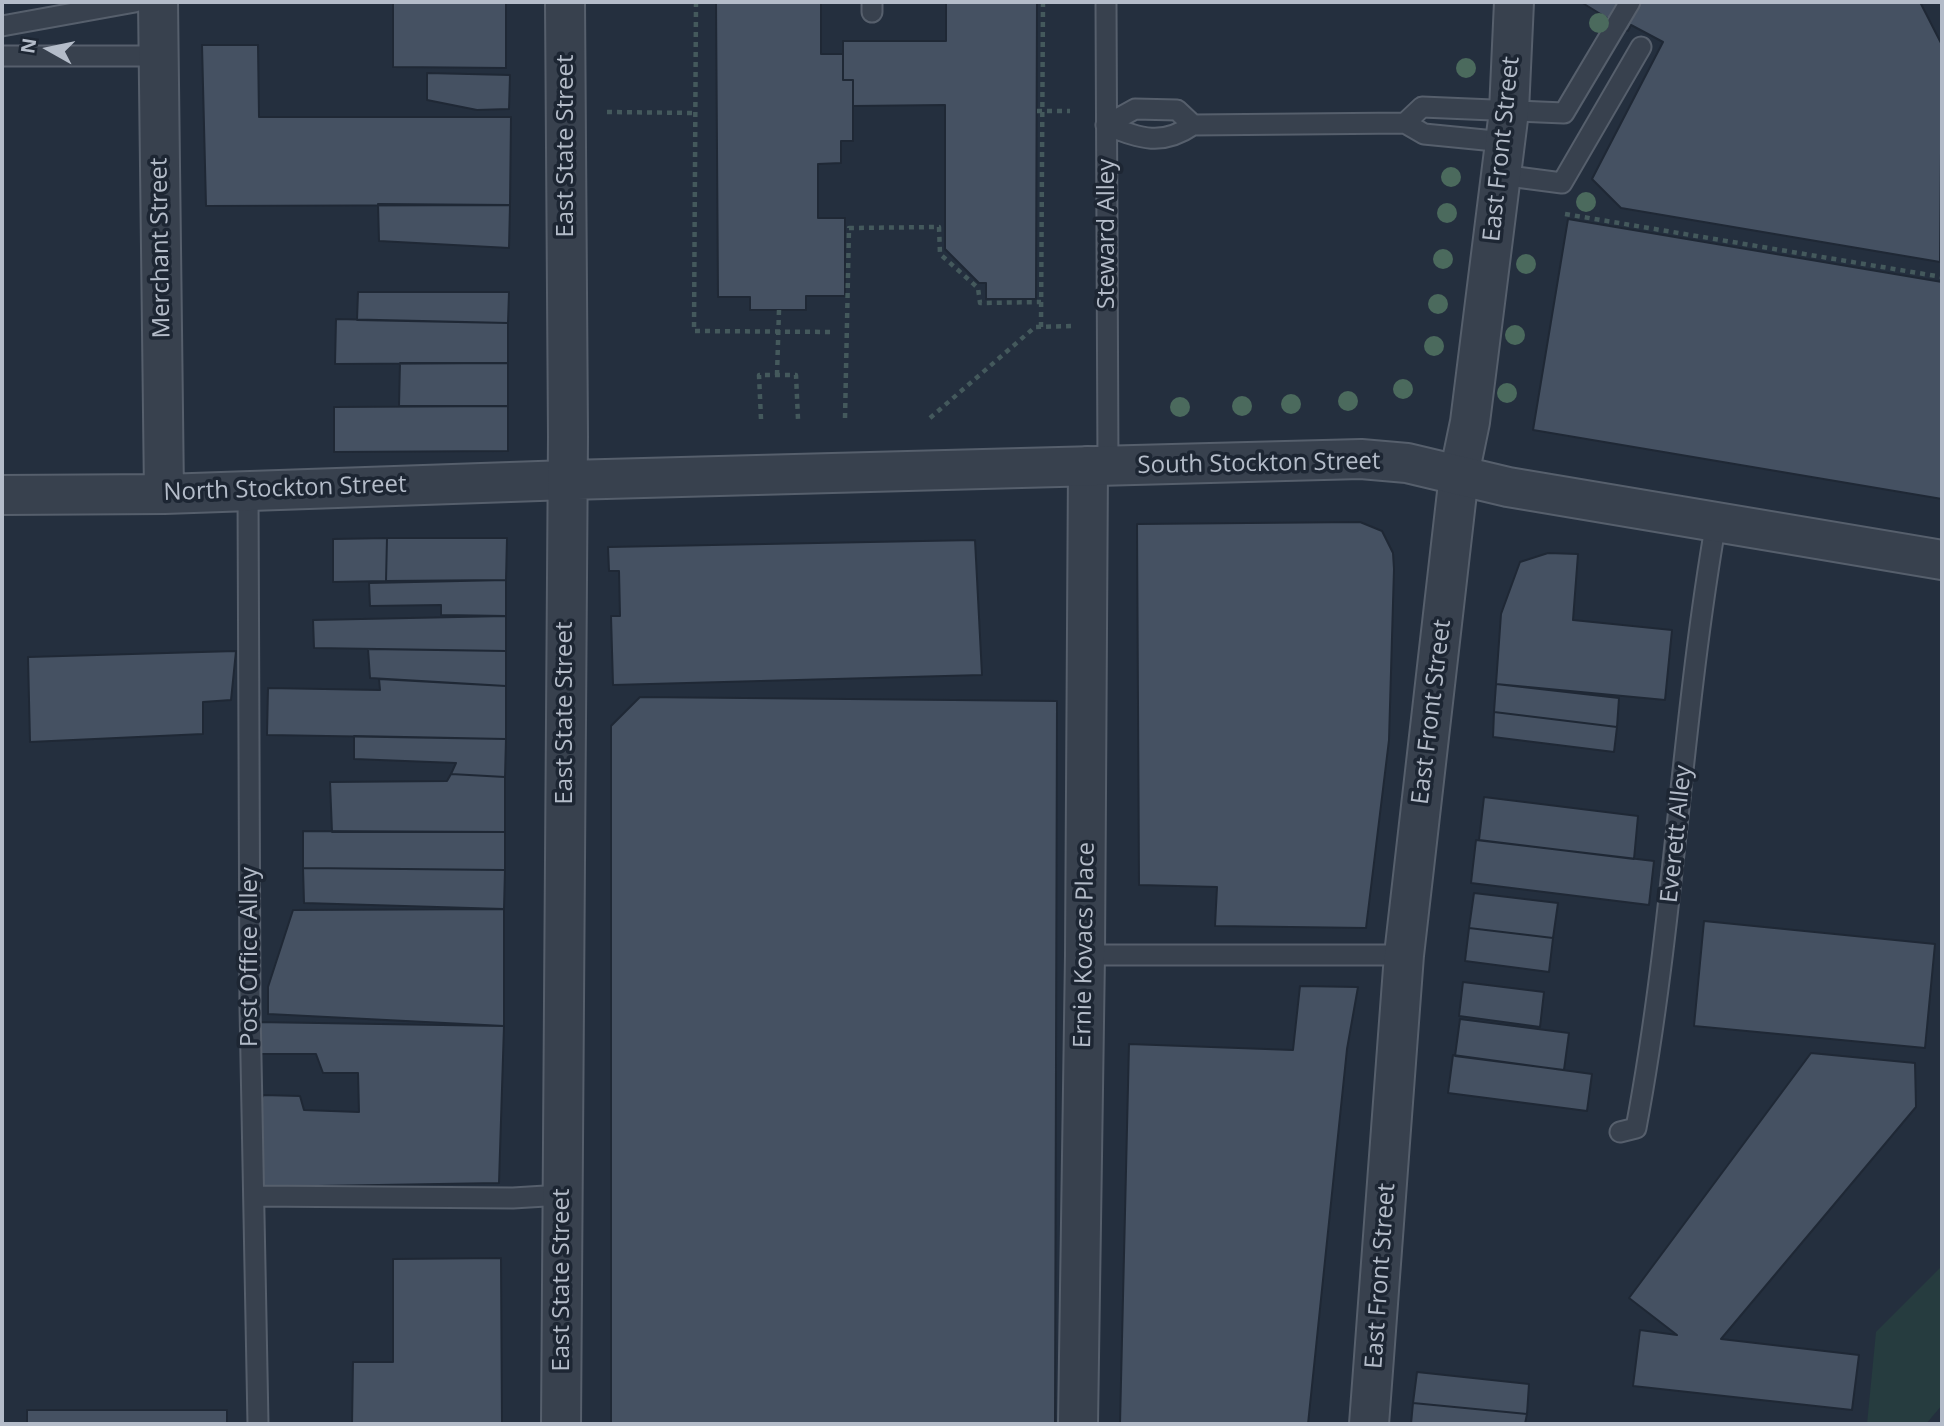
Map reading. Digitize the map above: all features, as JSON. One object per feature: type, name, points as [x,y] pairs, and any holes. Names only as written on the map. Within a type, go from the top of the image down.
[{"type":"street","name":"Merchant Street","points":[[158,2],[164,494]]},
{"type":"street","name":"East State Street","points":[[561,1424],[568,480],[565,2]]},
{"type":"street","name":"East Front Street","points":[[1369,1424],[1404,955],[1459,475],[1470,422],[1505,143],[1514,2]]},
{"type":"street","name":"South Stockton Street","points":[[568,480],[1362,459],[1407,463],[1459,475],[1942,561]]},
{"type":"street","name":"Ernie Kovacs Place","points":[[1078,1424],[1098,466]]},
{"type":"street","name":"North Stockton Street","points":[[2,495],[164,494],[568,480]]},
{"type":"lane","points":[[2,26],[135,2]]},
{"type":"lane","name":"Steward Alley","points":[[1098,466],[1106,125],[1105,2]]},
{"type":"lane","points":[[1106,125],[1140,137],[1169,138],[1193,125],[1405,123],[1424,134],[1505,143],[1564,113],[1630,2]]},
{"type":"lane","points":[[1405,123],[1422,107],[1505,143],[1562,183],[1641,47]]},
{"type":"lane","points":[[2,56],[159,56]]},
{"type":"lane","points":[[1106,125],[1135,108],[1177,110],[1193,125]]},
{"type":"lane","name":"Post Office Alley","points":[[248,490],[258,1424]]},
{"type":"lane","name":"Everett Alley","points":[[1620,1132],[1636,1128],[1645,1083],[1675,860],[1696,652],[1716,522]]},
{"type":"lane","points":[[1086,955],[1404,955]]},
{"type":"lane","points":[[254,1196],[513,1198],[562,1195]]},
{"type":"path","points":[[696,2],[694,331],[833,332]]},
{"type":"path","points":[[1041,327],[1040,111],[1043,2]]},
{"type":"path","points":[[1040,111],[1070,111]]},
{"type":"path","points":[[607,112],[695,113]]},
{"type":"path","points":[[1564,214],[1942,277]]},
{"type":"path","points":[[845,418],[849,228],[939,227],[940,254],[978,288],[980,303],[1041,302]]},
{"type":"path","points":[[777,375],[779,310]]},
{"type":"path","points":[[930,418],[1035,327],[1071,326]]},
{"type":"path","points":[[761,419],[759,375],[796,375],[798,419]]},
{"type":"green space","points":[[1942,1266],[1942,1405],[1926,1424],[1867,1424],[1876,1332]]},
{"type":"building","points":[[393,2],[506,2],[506,68],[393,67]]},
{"type":"building","points":[[716,2],[821,2],[821,54],[843,54],[843,80],[853,80],[853,141],[841,141],[841,163],[818,164],[818,218],[845,218],[845,296],[806,296],[806,310],[750,310],[750,297],[718,297]]},
{"type":"building","points":[[946,2],[1037,2],[1036,299],[986,299],[986,283],[979,283],[945,249],[945,105],[853,106],[853,80],[843,80],[843,41],[946,41]]},
{"type":"building","points":[[1581,2],[1920,2],[1942,45],[1940,262],[1621,208],[1592,179],[1663,42],[1631,25],[1628,31]]},
{"type":"building","points":[[202,45],[258,45],[259,117],[511,117],[510,205],[206,206]]},
{"type":"building","points":[[427,73],[510,75],[509,109],[477,110],[427,100]]},
{"type":"building","points":[[378,204],[510,205],[509,248],[379,241]]},
{"type":"building","points":[[1568,219],[1942,282],[1942,499],[1533,430]]},
{"type":"building","points":[[358,292],[509,292],[508,323],[357,320]]},
{"type":"building","points":[[336,319],[508,323],[508,363],[335,364]]},
{"type":"building","points":[[400,363],[508,363],[508,406],[399,406]]},
{"type":"building","points":[[508,406],[508,451],[334,452],[334,407]]},
{"type":"building","points":[[1360,522],[1382,531],[1393,553],[1394,569],[1389,740],[1366,928],[1215,926],[1217,887],[1139,885],[1137,524]]},
{"type":"building","points":[[387,538],[507,538],[506,580],[386,581]]},
{"type":"building","points":[[387,538],[386,581],[333,582],[333,539]]},
{"type":"building","points":[[975,540],[982,675],[613,685],[611,616],[620,616],[619,571],[609,571],[608,547]]},
{"type":"building","points":[[1548,553],[1578,554],[1573,620],[1672,630],[1665,700],[1496,684],[1501,614],[1520,562]]},
{"type":"building","points":[[506,580],[506,616],[441,615],[441,605],[370,606],[369,583]]},
{"type":"building","points":[[506,616],[506,651],[314,648],[313,620]]},
{"type":"building","points":[[368,649],[506,651],[506,686],[370,678]]},
{"type":"building","points":[[236,651],[231,700],[203,702],[203,734],[30,742],[28,657]]},
{"type":"building","points":[[379,679],[506,686],[506,739],[267,735],[268,688],[380,690]]},
{"type":"building","points":[[1496,684],[1619,698],[1617,727],[1494,712]]},
{"type":"building","points":[[640,697],[1057,701],[1055,1424],[611,1424],[611,726]]},
{"type":"building","points":[[1494,712],[1617,727],[1614,752],[1493,737]]},
{"type":"building","points":[[354,736],[506,739],[505,777],[451,774],[456,763],[354,759]]},
{"type":"building","points":[[451,774],[505,777],[505,832],[332,832],[330,782],[447,781]]},
{"type":"building","points":[[1484,797],[1638,816],[1634,859],[1479,840]]},
{"type":"building","points":[[303,831],[505,832],[505,870],[303,868]]},
{"type":"building","points":[[1476,840],[1654,861],[1649,905],[1471,883]]},
{"type":"building","points":[[303,868],[505,870],[504,909],[304,903]]},
{"type":"building","points":[[1474,893],[1558,903],[1553,938],[1469,928]]},
{"type":"building","points":[[504,909],[504,1026],[268,1014],[268,987],[293,910]]},
{"type":"building","points":[[1704,921],[1935,944],[1925,1048],[1694,1026]]},
{"type":"building","points":[[1469,928],[1553,938],[1549,972],[1465,961]]},
{"type":"building","points":[[1463,982],[1544,992],[1540,1027],[1459,1016]]},
{"type":"building","points":[[1300,986],[1358,987],[1347,1049],[1308,1424],[1120,1424],[1129,1044],[1293,1050]]},
{"type":"building","points":[[1460,1019],[1569,1033],[1564,1070],[1455,1056]]},
{"type":"building","points":[[256,1022],[504,1026],[499,1183],[258,1187],[257,1112],[263,1095],[300,1096],[304,1110],[359,1112],[358,1073],[323,1073],[316,1054],[256,1054]]},
{"type":"building","points":[[1811,1053],[1915,1063],[1916,1107],[1721,1339],[1859,1355],[1852,1410],[1633,1386],[1640,1330],[1677,1335],[1629,1298]]},
{"type":"building","points":[[1453,1055],[1592,1074],[1587,1111],[1448,1093]]},
{"type":"building","points":[[501,1258],[502,1424],[352,1424],[353,1362],[393,1362],[393,1259]]},
{"type":"building","points":[[1417,1372],[1529,1384],[1527,1414],[1413,1403]]},
{"type":"building","points":[[1413,1403],[1527,1414],[1525,1424],[1411,1424]]},
{"type":"building","points":[[27,1410],[227,1410],[227,1424],[27,1424]]}]
